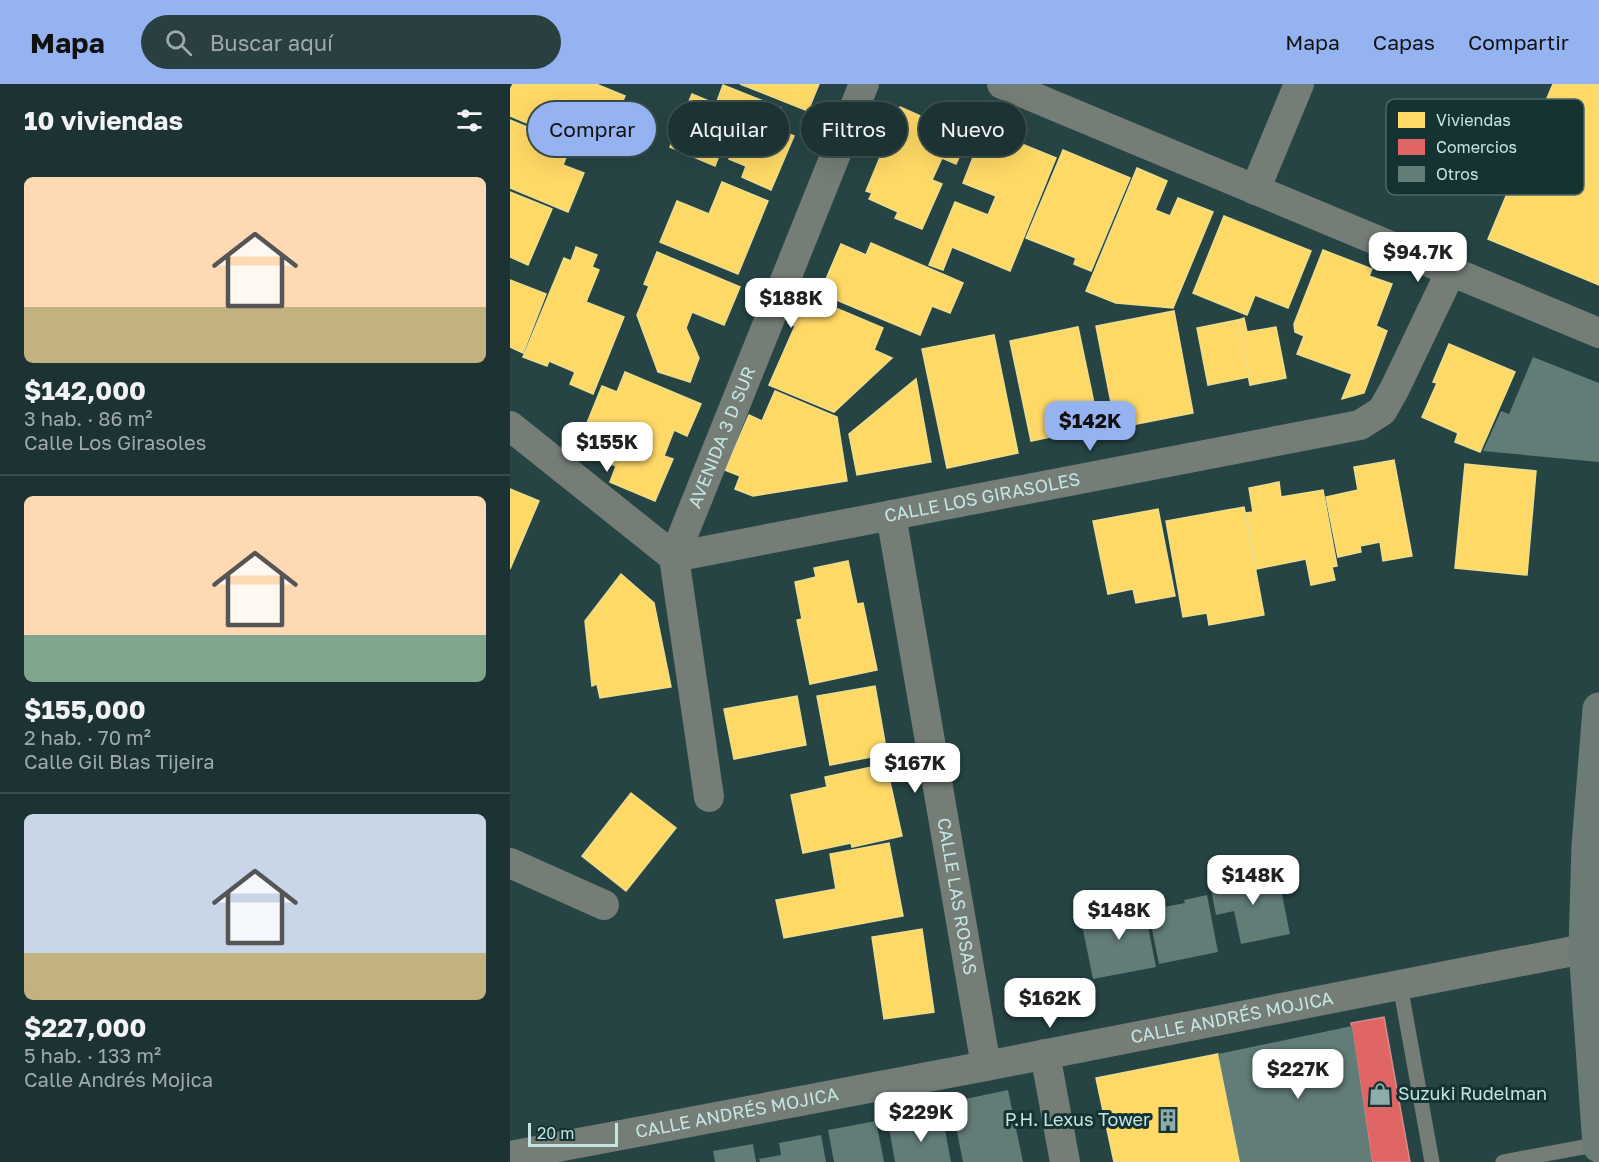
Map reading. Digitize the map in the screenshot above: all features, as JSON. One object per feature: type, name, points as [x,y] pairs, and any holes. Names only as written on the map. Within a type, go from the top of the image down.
[{"type":"main road","points":[[1599,709],[1588,846],[1599,1145]]},
{"type":"street","name":"AVENIDA 3 D SUR","points":[[674,557],[864,84]]},
{"type":"street","points":[[1002,84],[1599,333]]},
{"type":"street","points":[[1255,190],[1299,84]]},
{"type":"street","name":"CALLE LOS GIRASOLES","points":[[674,557],[1360,425],[1382,411],[1450,271]]},
{"type":"street","points":[[510,426],[674,557],[709,797]]},
{"type":"street","name":"CALLE LAS ROSAS","points":[[891,515],[986,1066]]},
{"type":"street","points":[[510,863],[604,905]]},
{"type":"street","name":"CALLE ANDRÉS MOJICA","points":[[510,1156],[986,1066],[1592,947]]},
{"type":"street","points":[[1044,1054],[1065,1162]]},
{"type":"lane","points":[[1400,985],[1432,1162]]},
{"type":"lane","points":[[1503,1162],[1599,1145]]},
{"type":"building: Viviendas","points":[[513,84],[596,84],[625,96],[622,102],[528,102],[528,124],[510,116],[510,90]]},
{"type":"building: Viviendas","points":[[740,84],[819,84],[812,102],[801,102],[801,108]]},
{"type":"building: Viviendas","points":[[1553,84],[1599,84],[1599,285],[1488,239],[1506,195],[1584,195],[1584,99],[1547,99]]},
{"type":"building: Viviendas","points":[[723,85],[766,102],[717,102]]},
{"type":"building: Viviendas","points":[[692,94],[711,102],[689,102]]},
{"type":"building: Viviendas","points":[[907,110],[919,115],[919,156],[960,156],[956,164],[942,158],[932,180],[942,184],[922,229],[895,218],[898,212],[869,199],[872,193],[866,191],[881,156],[907,156]]},
{"type":"building: Viviendas","points":[[510,120],[528,127],[528,156],[567,156],[563,165],[584,173],[568,212],[510,188]]},
{"type":"building: Viviendas","points":[[789,134],[794,136],[789,148]]},
{"type":"building: Viviendas","points":[[1026,146],[1056,158],[1010,271],[952,247],[943,270],[929,265],[955,202],[988,215],[996,196],[963,183],[974,156],[1026,156]]},
{"type":"building: Viviendas","points":[[1063,150],[1130,178],[1091,271],[1074,264],[1076,258],[1026,238]]},
{"type":"building: Viviendas","points":[[691,156],[719,156],[715,166]]},
{"type":"building: Viviendas","points":[[730,156],[785,156],[771,190],[742,177],[746,166],[729,159]]},
{"type":"building: Viviendas","points":[[1137,168],[1167,181],[1155,210],[1170,216],[1178,198],[1213,212],[1173,308],[1116,303],[1086,291]]},
{"type":"building: Viviendas","points":[[722,182],[768,201],[738,274],[660,242],[677,201],[709,214]]},
{"type":"building: Viviendas","points":[[510,192],[552,209],[528,265],[510,257]]},
{"type":"building: Viviendas","points":[[1224,216],[1311,251],[1288,308],[1255,295],[1247,315],[1193,293]]},
{"type":"building: Viviendas","points":[[871,243],[963,283],[950,313],[932,306],[920,335],[820,293],[841,244],[866,255]]},
{"type":"building: Viviendas","points":[[576,247],[597,255],[592,267],[599,270],[586,302],[624,317],[593,394],[570,384],[575,372],[549,361],[547,366],[523,357],[564,258],[571,261]]},
{"type":"building: Viviendas","points":[[1323,250],[1372,269],[1369,276],[1392,284],[1376,326],[1387,331],[1364,393],[1342,399],[1352,374],[1297,354],[1304,336],[1295,332],[1294,324]]},
{"type":"building: Viviendas","points":[[657,252],[740,287],[724,325],[692,312],[686,328],[699,358],[690,382],[658,372],[637,315],[649,286],[644,284]]},
{"type":"building: Viviendas","points":[[510,280],[546,294],[523,353],[510,347]]},
{"type":"building: Viviendas","points":[[800,293],[883,328],[874,350],[892,358],[834,412],[769,385],[795,326],[788,323]]},
{"type":"building: Viviendas","points":[[1174,311],[1193,413],[1116,428],[1096,326]]},
{"type":"building: Viviendas","points":[[1244,318],[1247,332],[1276,327],[1286,378],[1250,385],[1238,320]]},
{"type":"building: Viviendas","points":[[1238,320],[1249,377],[1208,385],[1197,328]]},
{"type":"building: Viviendas","points":[[1078,327],[1099,427],[1031,441],[1010,341]]},
{"type":"building: Viviendas","points":[[994,335],[1018,453],[947,468],[922,349]]},
{"type":"building: Viviendas","points":[[1449,344],[1515,372],[1480,452],[1455,442],[1458,433],[1422,417],[1437,383],[1433,382]]},
{"type":"building: Viviendas","points":[[625,372],[701,404],[687,436],[674,430],[664,456],[673,459],[655,501],[610,482],[616,466],[576,450],[602,386],[617,392]]},
{"type":"building: Viviendas","points":[[916,379],[931,462],[857,475],[849,434]]},
{"type":"building: Viviendas","points":[[775,391],[837,417],[847,481],[753,496],[735,489],[740,476],[725,470],[749,415],[762,421]]},
{"type":"building: Viviendas","points":[[1394,460],[1412,556],[1383,561],[1380,542],[1360,546],[1361,552],[1338,557],[1326,497],[1358,490],[1354,467]]},
{"type":"building: Viviendas","points":[[1465,464],[1536,471],[1527,575],[1455,568]]},
{"type":"building: Viviendas","points":[[1279,482],[1281,497],[1323,490],[1337,566],[1332,567],[1335,580],[1311,585],[1306,559],[1256,569],[1246,513],[1253,512],[1249,488]]},
{"type":"building: Viviendas","points":[[510,489],[539,501],[510,569]]},
{"type":"building: Viviendas","points":[[1244,507],[1264,615],[1209,625],[1207,613],[1183,617],[1166,521]]},
{"type":"building: Viviendas","points":[[1158,509],[1175,596],[1136,603],[1133,589],[1108,594],[1093,521]]},
{"type":"building: Viviendas","points":[[848,561],[857,604],[863,603],[877,670],[810,684],[797,620],[802,619],[795,582],[816,577],[814,568]]},
{"type":"building: Viviendas","points":[[621,574],[654,603],[671,687],[600,698],[597,684],[592,686],[585,621]]},
{"type":"building: Viviendas","points":[[875,686],[887,754],[830,765],[817,696]]},
{"type":"building: Viviendas","points":[[797,696],[806,745],[734,759],[724,709]]},
{"type":"building: Viviendas","points":[[886,764],[902,836],[852,847],[851,843],[803,853],[791,795],[827,787],[825,777]]},
{"type":"building: Viviendas","points":[[631,793],[676,828],[626,891],[582,856]]},
{"type":"building: Viviendas","points":[[889,843],[903,916],[784,938],[776,900],[836,889],[830,854]]},
{"type":"building: Viviendas","points":[[922,929],[934,1012],[884,1019],[872,937]]},
{"type":"building: Viviendas","name":"P.H. Lexus Tower","points":[[1218,1054],[1240,1162],[1114,1162],[1096,1078]]},
{"type":"building: Comercios","name":"Suzuki Rudelman","points":[[1384,1017],[1410,1162],[1372,1162],[1351,1023]]},
{"type":"building: Otros","points":[[1533,357],[1599,383],[1599,462],[1483,451],[1501,411],[1509,414]]},
{"type":"building: Otros","points":[[1277,870],[1290,934],[1241,944],[1234,911],[1216,915],[1210,884]]},
{"type":"building: Otros","points":[[1207,895],[1218,952],[1159,964],[1148,910],[1185,903],[1184,900]]},
{"type":"building: Otros","points":[[1143,901],[1156,967],[1093,979],[1081,920],[1112,914],[1110,907]]},
{"type":"building: Otros","points":[[1352,1026],[1372,1162],[1240,1162],[1218,1054]]},
{"type":"building: Otros","points":[[1008,1090],[1023,1162],[963,1162],[951,1102]]},
{"type":"building: Otros","points":[[943,1119],[951,1162],[895,1162],[889,1128]]},
{"type":"building: Otros","points":[[876,1121],[884,1162],[834,1162],[828,1130]]},
{"type":"building: Otros","points":[[821,1135],[826,1162],[760,1162],[759,1159],[781,1155],[779,1143]]},
{"type":"building: Otros","points":[[753,1144],[756,1162],[715,1162],[713,1151]]},
{"type":"place","name":"Suzuki Rudelman","points":[[1380,1094]]},
{"type":"place","name":"P.H. Lexus Tower","points":[[1168,1120]]}]
